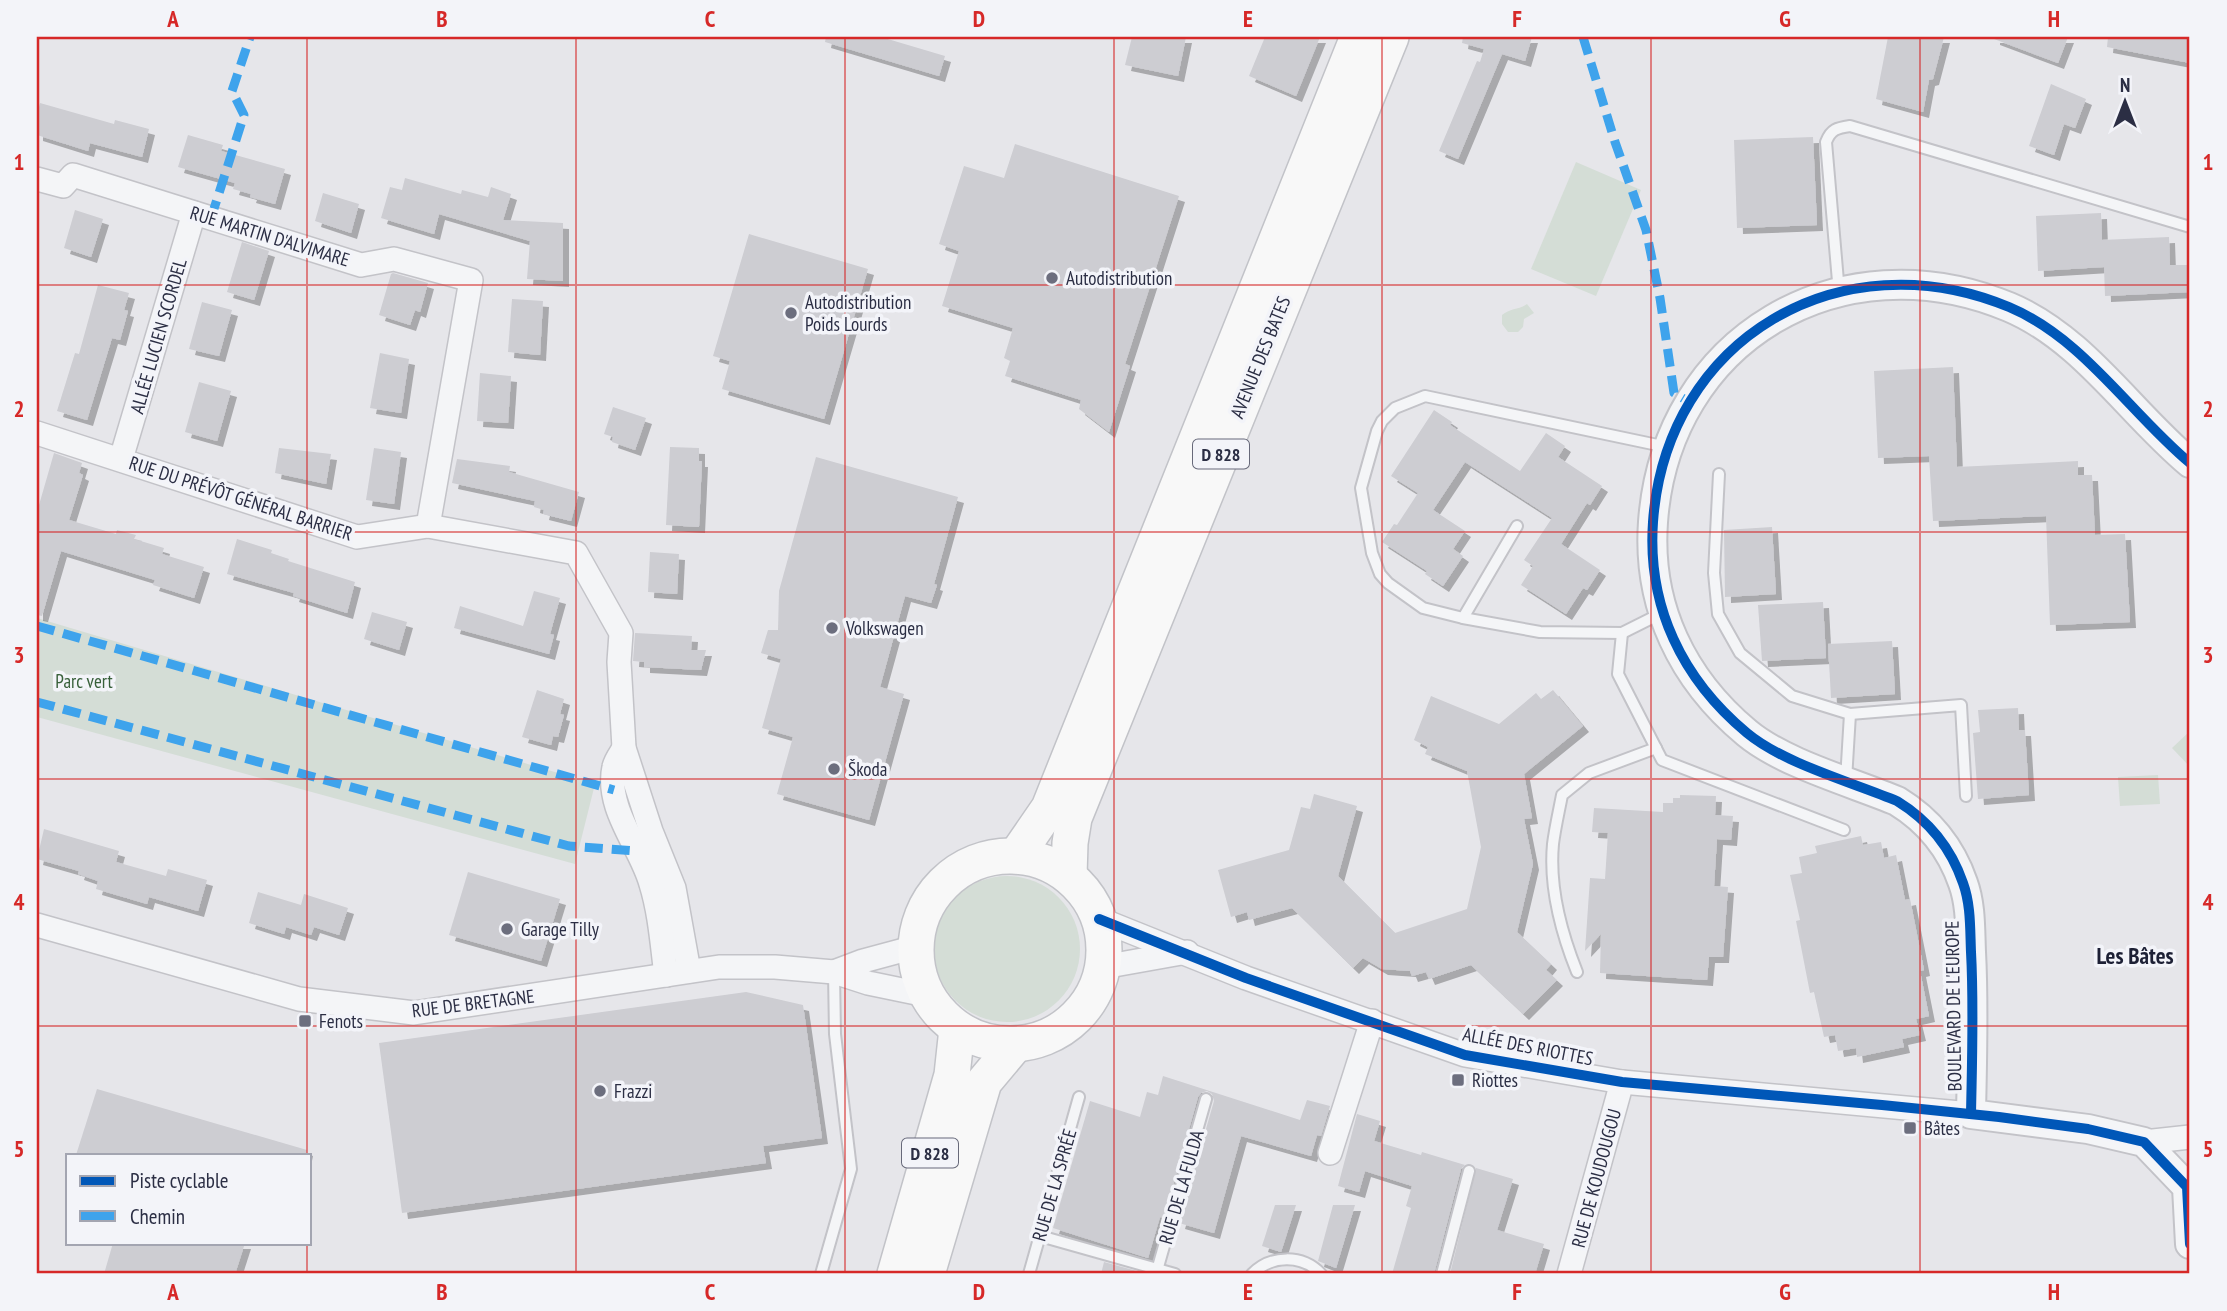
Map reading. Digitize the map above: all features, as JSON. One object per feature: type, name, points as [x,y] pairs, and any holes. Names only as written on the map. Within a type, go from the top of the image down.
[{"type":"main road","name":"AVENUE DES BATES","points":[[1016,856],[1049,808],[1357,37]]},
{"type":"main road","name":"AVENUE DES BATES","points":[[1069,876],[1074,818],[1391,37]]},
{"type":"main road","points":[[1016,856],[1044,862],[1069,876],[1087,896],[1099,919],[1104,943],[1103,967],[1096,991],[1082,1012],[1063,1029],[1040,1040],[1015,1045],[975,1039],[957,1029],[939,1014],[926,995],[917,972],[915,947],[920,917],[935,891],[958,870],[986,859],[1016,856]]},
{"type":"main road","name":"D 828","points":[[895,1274],[952,1075],[957,1029]]},
{"type":"main road","name":"D 828","points":[[927,1274],[984,1082],[1015,1045]]},
{"type":"street","name":"RUE MARTIN D'ALVIMARE","points":[[37,179],[63,186],[73,175],[361,265],[394,259],[471,280],[428,526]]},
{"type":"street","name":"ALLÉE LUCIEN SCORDEL","points":[[121,459],[194,213]]},
{"type":"street","name":"BOULEVARD DE L'EUROPE","points":[[2144,1142],[2088,1129],[1971,1114],[1970,918],[1964,886],[1951,854],[1921,817],[1897,801],[1779,754],[1763,745],[1721,710],[1698,681],[1676,645],[1662,613],[1655,580],[1653,533],[1657,485],[1667,447],[1689,402],[1713,368],[1747,337],[1792,308],[1839,293],[1893,285],[1939,288],[1986,299],[2026,315],[2066,343],[2190,463]]},
{"type":"street","name":"RUE DU PRÉVÔT GÉNÉRAL BARRIER","points":[[37,433],[357,537],[428,526],[576,553],[621,633],[619,662],[624,748],[651,831],[674,888],[689,971]]},
{"type":"street","name":"RUE DU PRÉVÔT GÉNÉRAL BARRIER","points":[[624,748],[614,766],[614,790],[623,826],[651,882],[666,975]]},
{"type":"street","name":"ALLÉE DES RIOTTES","points":[[1099,919],[1246,978],[1465,1055],[1622,1082],[1971,1114]]},
{"type":"street","name":"RUE DE BRETAGNE","points":[[37,925],[299,999],[414,1013],[719,967],[775,967],[834,972],[868,983],[926,995]]},
{"type":"street","name":"RUE DE BRETAGNE","points":[[834,972],[915,947]]},
{"type":"street","points":[[1103,967],[1187,953]]},
{"type":"street","points":[[1330,1153],[1372,1021]]},
{"type":"street","name":"RUE DE KOUDOUGOU","points":[[1569,1274],[1622,1082]]},
{"type":"street","points":[[2144,1142],[2190,1137]]},
{"type":"street","points":[[2144,1142],[2187,1187],[2190,1244]]},
{"type":"lane","points":[[1839,293],[1826,142],[1829,133],[1837,128],[1850,126],[2190,227]]},
{"type":"lane","points":[[1662,613],[1622,633],[1540,632],[1423,608],[1380,574],[1372,553],[1361,488],[1382,421],[1395,408],[1425,397],[1667,447]]},
{"type":"lane","points":[[1719,474],[1714,573],[1718,614],[1740,653],[1792,696],[1850,714],[1961,705],[1966,796]]},
{"type":"lane","points":[[1464,618],[1517,526]]},
{"type":"lane","points":[[1622,633],[1618,674],[1662,760],[1844,830]]},
{"type":"lane","points":[[1846,780],[1850,714]]},
{"type":"lane","points":[[1577,972],[1567,948],[1553,885],[1553,844],[1562,795],[1589,773],[1656,748]]},
{"type":"lane","points":[[821,1274],[851,1169],[835,1034],[834,972]]},
{"type":"lane","name":"RUE DE LA SPRÉE","points":[[1030,1274],[1079,1097]]},
{"type":"lane","name":"RUE DE LA FULDA","points":[[1156,1271],[1206,1099]]},
{"type":"lane","points":[[1442,1274],[1469,1171]]},
{"type":"lane","points":[[1040,1236],[1156,1271],[1175,1274]]},
{"type":"lane","points":[[1252,1274],[1266,1264],[1293,1259],[1307,1264],[1321,1274]]},
{"type":"green space","points":[[1576,162],[1641,190],[1596,296],[1531,269]]},
{"type":"green space","points":[[1527,304],[1534,313],[1524,319],[1523,327],[1518,332],[1508,332],[1502,324],[1502,315]]},
{"type":"green space","name":"Parc vert","points":[[37,618],[595,784],[575,864],[37,717]]},
{"type":"green space","points":[[2190,731],[2190,767],[2172,748]]},
{"type":"green space","points":[[2158,775],[2160,804],[2120,806],[2118,777]]},
{"type":"green space","points":[[1007,876],[1035,882],[1058,898],[1074,921],[1080,949],[1074,977],[1058,1000],[1035,1016],[1007,1022],[979,1016],[956,1000],[940,977],[934,949],[940,921],[956,898],[979,882]]},
{"type":"building","points":[[826,37],[881,37],[945,56],[939,76],[825,42]]},
{"type":"building","points":[[1132,37],[1186,37],[1178,76],[1125,65]]},
{"type":"building","points":[[1265,37],[1320,37],[1296,96],[1249,76]]},
{"type":"building","points":[[1463,37],[1532,37],[1525,61],[1502,54],[1458,159],[1439,151],[1484,49],[1462,43]]},
{"type":"building","points":[[1888,37],[1944,37],[1933,79],[1929,80],[1923,112],[1876,99]]},
{"type":"building","points":[[1994,37],[2068,37],[2058,63]]},
{"type":"building","points":[[2108,37],[2190,37],[2190,63],[2107,47]]},
{"type":"building","points":[[2051,84],[2086,99],[2075,128],[2064,124],[2054,155],[2029,146]]},
{"type":"building","points":[[40,103],[114,124],[115,120],[149,129],[142,157],[90,143],[88,151],[37,135]]},
{"type":"building","points":[[188,135],[223,145],[221,151],[285,169],[275,204],[233,189],[235,183],[178,167]]},
{"type":"building","points":[[1813,137],[1817,225],[1737,228],[1734,140]]},
{"type":"building","name":"Autodistribution","points":[[1015,144],[1179,196],[1125,364],[1130,366],[1109,432],[1079,409],[1081,400],[1005,376],[1010,361],[1004,358],[1013,328],[942,306],[959,251],[939,244],[964,166],[1004,178]]},
{"type":"building","points":[[405,178],[461,194],[462,190],[488,197],[491,187],[511,194],[503,220],[563,223],[563,281],[527,279],[530,241],[439,214],[434,234],[381,218],[390,187],[402,190]]},
{"type":"building","points":[[323,193],[359,204],[351,233],[315,221]]},
{"type":"building","points":[[75,210],[103,219],[91,257],[64,248]]},
{"type":"building","points":[[2101,213],[2102,240],[2169,237],[2170,265],[2190,265],[2190,292],[2105,296],[2104,267],[2038,271],[2036,216]]},
{"type":"building","name":"Autodistribution Poids Lourds","points":[[749,234],[868,269],[824,419],[722,389],[730,361],[713,356]]},
{"type":"building","points":[[242,242],[269,251],[254,300],[227,292]]},
{"type":"building","points":[[393,273],[428,283],[420,312],[415,310],[410,325],[379,315]]},
{"type":"building","points":[[98,285],[129,293],[124,310],[128,311],[120,340],[112,338],[87,420],[57,411],[75,353],[79,354]]},
{"type":"building","points":[[512,299],[543,301],[540,355],[508,352]]},
{"type":"building","points":[[202,302],[232,310],[219,356],[189,349]]},
{"type":"building","points":[[380,353],[409,359],[401,413],[370,408]]},
{"type":"building","points":[[1953,367],[1957,467],[2078,461],[2078,475],[2092,475],[2095,535],[2125,534],[2130,622],[2050,625],[2046,516],[1933,521],[1929,456],[1878,458],[1874,371]]},
{"type":"building","points":[[480,373],[511,376],[508,423],[477,421]]},
{"type":"building","points":[[199,382],[231,391],[217,441],[185,432]]},
{"type":"building","points":[[613,407],[646,418],[635,450],[612,442],[613,437],[604,434]]},
{"type":"building","points":[[1434,410],[1452,422],[1450,425],[1520,471],[1546,433],[1565,446],[1558,457],[1602,486],[1590,505],[1587,503],[1561,544],[1600,570],[1587,590],[1583,588],[1566,614],[1521,585],[1533,566],[1524,560],[1552,518],[1465,462],[1433,510],[1465,531],[1453,549],[1463,556],[1443,586],[1425,574],[1427,571],[1382,542],[1418,493],[1391,476]]},
{"type":"building","points":[[670,447],[699,448],[699,461],[702,461],[699,527],[666,525]]},
{"type":"building","points":[[279,448],[331,454],[326,484],[275,473]]},
{"type":"building","points":[[374,448],[401,452],[394,504],[366,500]]},
{"type":"building","points":[[54,453],[82,463],[79,473],[83,475],[69,520],[116,534],[117,530],[136,535],[134,539],[164,548],[162,554],[204,567],[194,598],[153,585],[155,580],[61,551],[42,616],[37,615],[37,512]]},
{"type":"building","name":"Volkswagen","points":[[816,457],[958,497],[931,603],[905,596],[880,687],[904,694],[869,820],[777,794],[793,737],[762,728],[781,659],[761,653],[768,630],[778,630],[779,591]]},
{"type":"building","points":[[457,459],[510,466],[509,472],[579,492],[571,521],[543,514],[544,510],[534,507],[535,501],[452,483]]},
{"type":"building","points":[[1772,527],[1776,594],[1725,597],[1724,530]]},
{"type":"building","points":[[237,539],[272,550],[271,553],[289,559],[288,561],[355,582],[347,613],[293,596],[294,593],[227,574]]},
{"type":"building","points":[[650,552],[679,554],[677,594],[648,592]]},
{"type":"building","points":[[534,591],[560,598],[550,634],[554,635],[549,654],[454,628],[460,606],[523,626]]},
{"type":"building","points":[[1823,602],[1826,658],[1762,661],[1758,605]]},
{"type":"building","points":[[372,612],[407,622],[399,650],[364,639]]},
{"type":"building","points":[[635,633],[692,636],[691,650],[706,650],[701,670],[644,667],[644,662],[633,661]]},
{"type":"building","points":[[1892,641],[1895,694],[1831,698],[1828,644]]},
{"type":"building","points":[[537,690],[564,699],[560,714],[564,715],[558,737],[553,736],[551,745],[522,737]]},
{"type":"building","points":[[1553,690],[1583,726],[1524,774],[1532,818],[1524,819],[1533,864],[1517,932],[1551,964],[1546,970],[1557,980],[1523,1014],[1471,965],[1429,979],[1426,972],[1412,976],[1410,971],[1382,969],[1363,958],[1353,968],[1292,908],[1249,920],[1247,912],[1231,917],[1218,870],[1289,850],[1301,807],[1310,809],[1314,794],[1357,806],[1338,876],[1395,933],[1467,909],[1481,847],[1467,771],[1425,754],[1428,747],[1414,740],[1431,696],[1499,724],[1536,693],[1541,699]]},
{"type":"building","points":[[2018,708],[2019,730],[2025,730],[2029,795],[1978,799],[1973,733],[1980,732],[1978,710]]},
{"type":"building","points":[[1680,795],[1716,796],[1715,815],[1733,816],[1731,840],[1717,839],[1714,886],[1728,887],[1723,957],[1709,957],[1707,980],[1600,973],[1601,934],[1585,951],[1590,878],[1605,879],[1608,833],[1592,832],[1594,808],[1663,812],[1663,803],[1673,803],[1673,798],[1680,798]]},
{"type":"building","points":[[44,829],[119,851],[116,862],[166,876],[168,869],[207,880],[198,911],[149,897],[147,904],[96,889],[98,881],[78,874],[79,871],[37,859]]},
{"type":"building","points":[[1861,836],[1863,845],[1881,842],[1884,858],[1896,855],[1905,900],[1910,899],[1924,970],[1920,971],[1929,1016],[1916,1019],[1920,1035],[1902,1039],[1904,1047],[1857,1057],[1856,1048],[1838,1051],[1835,1035],[1824,1037],[1814,992],[1810,993],[1796,921],[1800,920],[1790,875],[1802,873],[1799,857],[1817,853],[1815,846]]},
{"type":"building","points":[[468,872],[560,899],[541,961],[449,935]]},
{"type":"building","points":[[258,892],[301,905],[304,894],[348,908],[339,935],[314,927],[311,935],[286,927],[284,934],[249,923]]},
{"type":"building","name":"Frazzi","points":[[746,992],[803,1005],[822,1138],[763,1146],[766,1163],[402,1213],[379,1043]]},
{"type":"building","points":[[1163,1076],[1300,1120],[1307,1100],[1330,1106],[1321,1136],[1317,1135],[1311,1156],[1241,1136],[1214,1233],[1179,1223],[1214,1101],[1212,1094],[1207,1091],[1198,1097],[1164,1218],[1160,1217],[1148,1258],[1053,1228],[1090,1101],[1140,1117],[1147,1092],[1158,1095]]},
{"type":"building","points":[[97,1089],[307,1150],[306,1154],[76,1154]]},
{"type":"building","points":[[1357,1114],[1380,1121],[1374,1141],[1465,1165],[1461,1169],[1434,1274],[1392,1274],[1411,1208],[1406,1206],[1412,1186],[1365,1171],[1359,1192],[1338,1186]]},
{"type":"building","points":[[1476,1168],[1513,1179],[1497,1230],[1544,1244],[1535,1274],[1450,1274]]},
{"type":"building","points":[[1275,1205],[1296,1205],[1281,1252],[1262,1246]]},
{"type":"building","points":[[1333,1205],[1355,1205],[1336,1268],[1318,1261]]},
{"type":"building","points":[[113,1244],[245,1244],[235,1274],[104,1274]]},
{"type":"building","points":[[1104,1262],[1144,1273],[1144,1274],[1101,1274]]},
{"type":"marked path","points":[[211,218],[244,115],[232,91],[250,37]]},
{"type":"marked path","points":[[1583,37],[1615,142],[1646,230],[1660,298],[1674,393],[1689,402]]},
{"type":"marked path","points":[[37,626],[614,790]]},
{"type":"marked path","points":[[37,702],[569,846],[636,851]]},
{"type":"cycle path","points":[[1971,1114],[1973,1013],[1970,926],[1967,900],[1958,870],[1937,836],[1919,817],[1897,801],[1779,754],[1747,733],[1704,689],[1673,639],[1656,583],[1653,522],[1665,457],[1690,401],[1727,355],[1773,319],[1826,296],[1884,285],[1946,289],[2009,307],[2036,321],[2083,357],[2190,463]]},
{"type":"cycle path","points":[[1099,919],[1246,978],[1465,1055],[1622,1082],[1999,1117],[2088,1129],[2144,1142],[2187,1187],[2190,1244]]},
{"type":"place","name":"Autodistribution","points":[[1052,278]]},
{"type":"place","name":"Autodistribution Poids Lourds","points":[[791,313]]},
{"type":"place","name":"Volkswagen","points":[[832,628]]},
{"type":"place","name":"Škoda","points":[[834,769]]},
{"type":"place","name":"Garage Tilly","points":[[507,929]]},
{"type":"place","name":"Fenots","points":[[305,1021]]},
{"type":"place","name":"Riottes","points":[[1458,1080]]},
{"type":"place","name":"Frazzi","points":[[600,1091]]},
{"type":"place","name":"Bâtes","points":[[1910,1128]]},
{"type":"district","name":"Les Bâtes","points":[[2135,955]]}]
